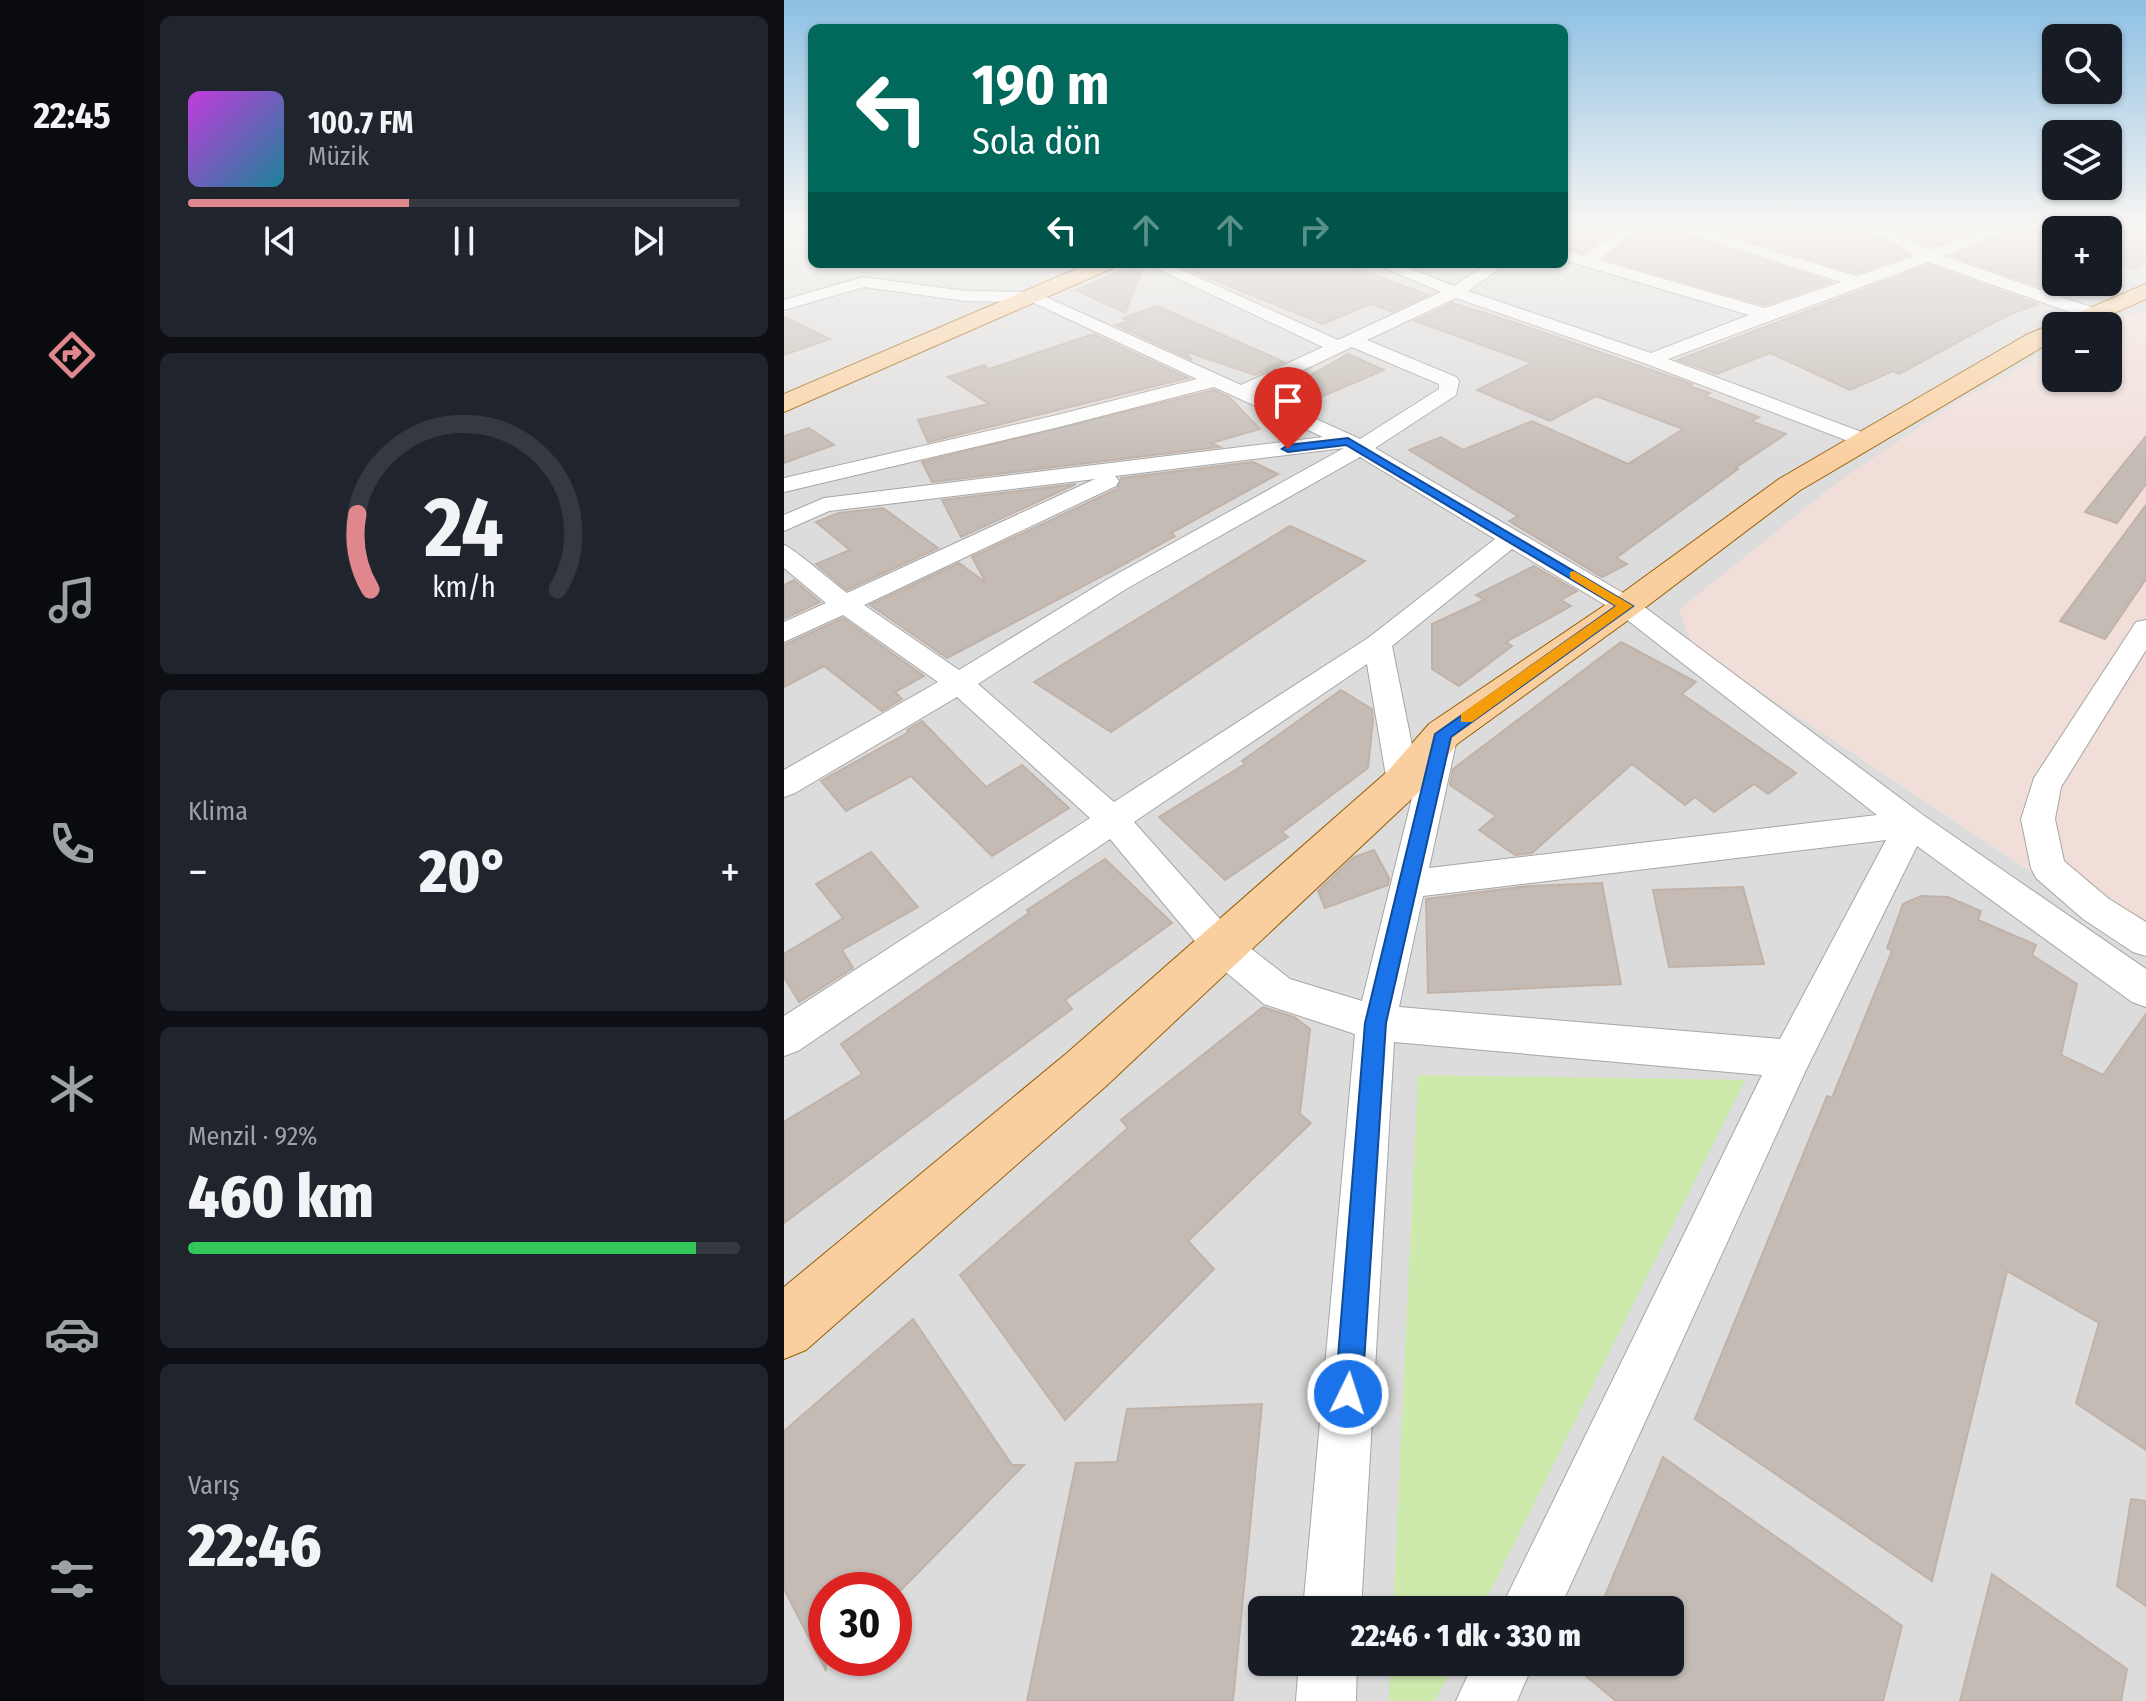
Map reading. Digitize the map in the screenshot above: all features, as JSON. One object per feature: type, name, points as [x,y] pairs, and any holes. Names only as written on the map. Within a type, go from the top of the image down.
[{"type":"main road","points":[[784,393],[987,305]]},
{"type":"main road","points":[[784,404],[1015,305]]},
{"type":"main road","points":[[784,1328],[1086,1070],[1403,782],[1443,734],[1626,606],[1789,485],[2042,336]]},
{"type":"street","points":[[1053,305],[1354,445],[1626,606],[1911,824],[2146,990]]},
{"type":"street","points":[[784,785],[959,683],[1117,584],[1449,391],[1449,381],[1344,343],[1254,305]]},
{"type":"street","points":[[1241,392],[1426,305]]},
{"type":"street","points":[[1494,305],[1651,359],[1864,441]]},
{"type":"street","points":[[1736,305],[1766,314]]},
{"type":"street","points":[[1651,359],[1790,305]]},
{"type":"street","points":[[2068,305],[2087,312]]},
{"type":"street","points":[[784,485],[1059,421],[1213,381]]},
{"type":"street","points":[[784,524],[824,505],[1354,445]]},
{"type":"street","points":[[784,633],[1137,468]]},
{"type":"street","points":[[784,1038],[1378,644],[1511,538]]},
{"type":"street","points":[[784,552],[797,568],[843,603],[959,683],[1112,819],[1222,947],[1278,992],[1376,1023],[1791,1059]]},
{"type":"street","points":[[2146,628],[2045,786],[2038,819],[2048,868],[2096,909],[2146,941]]},
{"type":"street","points":[[1378,644],[1403,782]]},
{"type":"street","points":[[1333,1596],[1376,1023],[1443,734]]},
{"type":"street","points":[[1409,884],[1911,824]]},
{"type":"street","points":[[1536,1596],[1791,1059],[1911,824]]},
{"type":"street","points":[[1326,1701],[1327,1676]]},
{"type":"street","points":[[1486,1701],[1498,1676]]},
{"type":"shaded area","points":[[784,305],[2146,305],[2146,1701],[784,1701]]},
{"type":"shaded area","points":[[2146,310],[2146,948],[1693,647],[1679,610],[1840,480],[1959,401],[2042,357],[2042,392],[2122,392],[2122,319]]},
{"type":"green space","points":[[1418,1075],[1745,1080],[1488,1596],[1394,1596]]},
{"type":"green space","points":[[1390,1676],[1448,1676],[1435,1701],[1389,1701]]},
{"type":"building","points":[[1109,305],[1128,305],[1125,313]]},
{"type":"building","points":[[1277,305],[1368,305],[1323,324]]},
{"type":"building","points":[[1375,305],[1406,305],[1392,312]]},
{"type":"building","points":[[1447,305],[1460,305],[1692,384],[1689,386],[1710,393],[1705,396],[1759,417],[1751,421],[1786,434],[1735,468],[1738,469],[1616,558],[1627,564],[1602,577],[1509,521],[1518,516],[1409,450],[1441,437],[1463,450],[1532,421],[1628,464],[1683,429],[1596,396],[1550,421],[1477,390],[1532,363],[1415,321]]},
{"type":"building","points":[[1822,305],[2033,305],[2006,316],[1899,374],[1893,371],[1850,390],[1770,353],[1717,374],[1678,360]]},
{"type":"building","points":[[1157,306],[1284,362],[1255,375],[1184,351],[1192,360],[1116,325],[1130,321],[1123,318]]},
{"type":"building","points":[[784,317],[830,339],[784,355]]},
{"type":"building","points":[[1093,334],[1188,378],[928,442],[918,420],[989,404],[948,377],[984,365],[989,369]]},
{"type":"building","points":[[1348,354],[1384,370],[1298,407],[1274,396],[1291,387],[1282,384],[1305,373],[1302,380]]},
{"type":"building","points":[[1214,390],[1229,397],[1260,429],[1211,443],[1220,447],[932,482],[922,462]]},
{"type":"building","points":[[809,428],[834,445],[784,463],[784,436]]},
{"type":"building","points":[[2146,436],[2146,484],[2117,523],[2085,512]]},
{"type":"building","points":[[1253,462],[1278,474],[1171,533],[1175,536],[947,658],[870,605],[959,563],[986,583],[972,557],[1117,489],[1121,478]]},
{"type":"building","points":[[1076,484],[961,537],[942,500]]},
{"type":"building","points":[[2146,505],[2146,579],[2105,639],[2060,621]]},
{"type":"building","points":[[883,508],[938,548],[847,590],[816,564],[850,550],[816,522],[839,513]]},
{"type":"building","points":[[1290,526],[1365,561],[1111,732],[1034,682]]},
{"type":"building","points":[[1534,566],[1577,591],[1561,600],[1571,606],[1506,642],[1512,646],[1459,686],[1432,669],[1432,624],[1484,600],[1476,595]]},
{"type":"building","points":[[794,580],[820,602],[784,619],[784,585]]},
{"type":"building","points":[[843,618],[924,676],[895,692],[902,699],[882,711],[824,666],[784,687],[784,645]]},
{"type":"building","points":[[1621,642],[1696,682],[1682,694],[1796,773],[1768,794],[1754,784],[1714,812],[1695,797],[1685,805],[1632,764],[1532,853],[1515,855],[1479,830],[1496,816],[1450,785],[1453,769]]},
{"type":"building","points":[[1341,690],[1372,709],[1368,768],[1282,832],[1288,837],[1225,880],[1159,817],[1245,764],[1242,761]]},
{"type":"building","points":[[922,721],[986,787],[1022,765],[1069,808],[992,856],[911,776],[846,811],[821,781],[909,732],[907,730]]},
{"type":"building","points":[[1374,850],[1389,878],[1388,885],[1325,908],[1318,891],[1354,857]]},
{"type":"building","points":[[871,852],[918,907],[842,950],[853,968],[799,1002],[784,977],[784,954],[843,918],[816,884]]},
{"type":"building","points":[[1105,859],[1172,923],[1065,1000],[1072,1009],[784,1223],[784,1122],[862,1074],[841,1044],[1029,913],[1027,910]]},
{"type":"building","points":[[1602,883],[1621,984],[1428,993],[1426,899],[1529,886]]},
{"type":"building","points":[[1743,887],[1764,964],[1669,967],[1653,890]]},
{"type":"building","points":[[1921,896],[1948,897],[1981,911],[1978,920],[2036,945],[2032,955],[2077,984],[2061,1055],[2103,1075],[2146,1014],[2146,1450],[2076,1403],[2099,1323],[2007,1271],[1932,1581],[1695,1419],[1827,1096],[1832,1098],[1892,951],[1887,948],[1903,904]]},
{"type":"building","points":[[1263,1007],[1294,1017],[1310,1029],[1300,1114],[1311,1123],[1188,1241],[1214,1269],[1065,1420],[960,1275],[1128,1128],[1121,1120]]},
{"type":"building","points":[[913,1319],[1012,1465],[1024,1465],[912,1579],[912,1572],[808,1572],[808,1636],[784,1589],[784,1431]]},
{"type":"building","points":[[1262,1404],[1233,1701],[1027,1701],[1076,1463],[1117,1462],[1127,1409]]},
{"type":"building","points":[[1663,1457],[1902,1626],[1883,1701],[1616,1701],[1586,1676],[1684,1676],[1684,1596],[1605,1596]]},
{"type":"building","points":[[2131,1499],[2146,1501],[2146,1606],[2117,1586]]},
{"type":"building","points":[[1992,1574],[2127,1669],[2121,1701],[1960,1701]]},
{"type":"slow traffic","points":[[1467,718],[1626,606],[1574,575]]},
{"type":"route","points":[[1288,449],[1348,441],[1626,606],[1443,734],[1376,1023],[1348,1394]]}]
